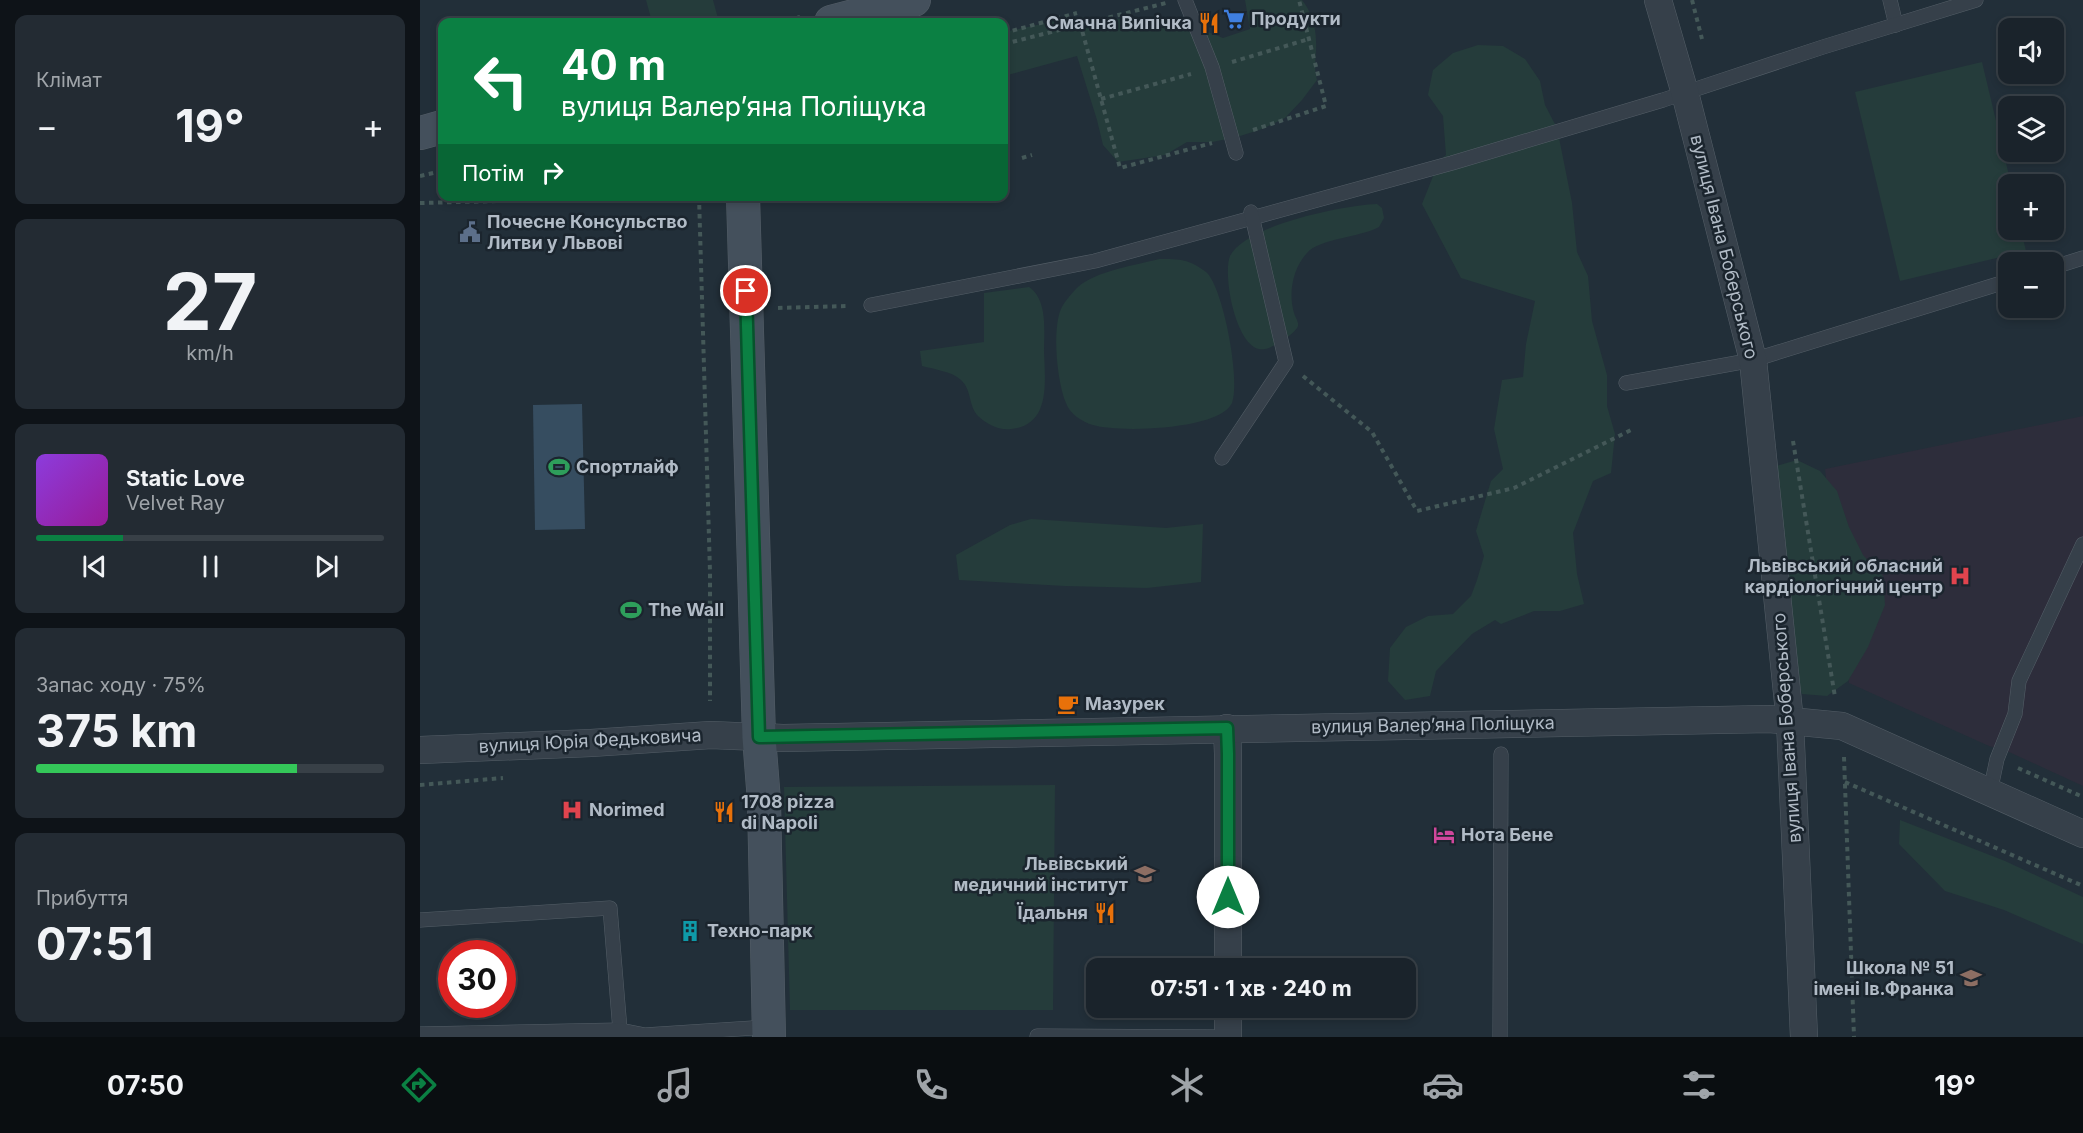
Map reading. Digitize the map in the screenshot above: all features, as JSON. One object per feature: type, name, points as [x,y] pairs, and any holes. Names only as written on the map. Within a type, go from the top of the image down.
[{"type":"street","name":"вулиця Івана Боберського","points":[[1658,0],[1685,93],[1753,360],[1790,722],[1804,1037]]},
{"type":"street","points":[[845,18],[904,1]]},
{"type":"street","points":[[420,133],[438,128]]},
{"type":"street","points":[[743,201],[759,737],[764,801],[769,1032]]},
{"type":"street","name":"вулиця Валерʼяна Поліщука","points":[[759,737],[1769,719],[1842,726],[2083,834]]},
{"type":"street","points":[[1227,728],[1228,958]]},
{"type":"street","name":"вулиця Юрія Федьковича","points":[[420,750],[591,743],[711,735],[759,737]]},
{"type":"street","points":[[1226,1037],[1227,1018]]},
{"type":"lane","points":[[1185,0],[1212,68],[1236,153]]},
{"type":"lane","points":[[1890,0],[1896,25]]},
{"type":"lane","points":[[871,305],[1095,261],[1252,215],[1452,163],[1685,93],[1976,0]]},
{"type":"lane","points":[[1222,458],[1286,362],[1252,215]]},
{"type":"lane","points":[[2064,264],[2083,258]]},
{"type":"lane","points":[[1626,383],[1753,360],[1998,284]]},
{"type":"lane","points":[[1989,792],[1997,759],[2015,714],[2019,681],[2083,544]]},
{"type":"lane","points":[[1500,1037],[1501,754]]},
{"type":"lane","points":[[420,920],[610,908],[620,1030]]},
{"type":"lane","points":[[420,1034],[620,1030],[645,1035],[769,1032]]},
{"type":"lane","points":[[1037,1036],[1226,1037]]},
{"type":"path","points":[[1008,43],[1176,0]]},
{"type":"path","points":[[1080,23],[1120,168],[1232,137],[1326,106],[1299,0]]},
{"type":"path","points":[[1692,0],[1713,84]]},
{"type":"path","points":[[1008,32],[1077,14]]},
{"type":"path","points":[[1022,158],[1032,155]]},
{"type":"path","points":[[420,176],[438,172]]},
{"type":"path","points":[[420,202],[466,201]]},
{"type":"path","points":[[697,201],[710,572],[710,701]]},
{"type":"path","points":[[772,309],[835,306]]},
{"type":"path","points":[[1286,362],[1372,432],[1417,511],[1514,488],[1631,430]]},
{"type":"path","points":[[1792,435],[1836,706],[1842,726],[1854,1037]]},
{"type":"path","points":[[1997,759],[2083,797]]},
{"type":"path","points":[[420,785],[513,777]]},
{"type":"path","points":[[1845,782],[2083,886]]},
{"type":"shaded area","name":"Спортлайф","points":[[582,404],[585,529],[535,530],[533,405]]},
{"type":"shaded area","name":"Львівський обласний кардіологічний центр","points":[[2083,416],[2083,786],[1849,683],[1825,469]]},
{"type":"green space","points":[[646,0],[713,0],[718,18],[651,18]]},
{"type":"green space","points":[[1245,0],[1302,0],[1315,30],[1317,80],[1285,118],[1237,137],[1212,142],[1187,142],[1165,155],[1118,162],[1103,145],[1077,56],[1008,75],[1008,31],[1073,17],[1122,19],[1171,27],[1188,24],[1223,38],[1250,29]]},
{"type":"green space","points":[[1478,45],[1503,46],[1525,59],[1540,81],[1545,105],[1557,128],[1572,203],[1577,252],[1588,276],[1592,321],[1607,375],[1607,406],[1615,434],[1611,473],[1593,481],[1573,533],[1577,574],[1584,604],[1560,611],[1534,611],[1501,624],[1495,620],[1472,634],[1436,671],[1430,696],[1405,700],[1388,681],[1390,648],[1406,627],[1428,616],[1453,614],[1471,596],[1477,580],[1484,556],[1476,531],[1491,481],[1503,469],[1494,429],[1502,380],[1523,377],[1526,344],[1535,301],[1461,278],[1422,204],[1439,161],[1446,155],[1443,116],[1428,95],[1433,70],[1453,53]]},
{"type":"green space","points":[[1982,62],[1998,129],[1998,162],[2006,162],[2009,174],[1998,174],[1998,240],[2023,240],[2026,251],[1998,252],[1998,258],[1900,281],[1855,92]]},
{"type":"green space","points":[[1377,204],[1382,208],[1384,218],[1379,227],[1320,244],[1307,253],[1295,273],[1292,289],[1292,305],[1298,326],[1289,336],[1273,346],[1265,349],[1255,348],[1247,340],[1240,327],[1230,295],[1228,266],[1230,256],[1239,245],[1275,226],[1297,219],[1343,208]]},
{"type":"green space","points":[[1159,259],[1189,262],[1206,272],[1212,281],[1229,335],[1234,376],[1232,403],[1224,412],[1209,419],[1167,427],[1124,429],[1085,422],[1073,414],[1068,407],[1060,382],[1056,342],[1061,309],[1066,300],[1086,281],[1117,269]]},
{"type":"green space","points":[[1029,287],[1039,300],[1044,316],[1045,388],[1043,400],[1039,411],[1024,426],[1002,429],[978,416],[967,388],[958,377],[922,366],[920,351],[984,342],[984,293]]},
{"type":"green space","points":[[1797,460],[1820,471],[1837,491],[1849,527],[1863,555],[1883,576],[1885,605],[1868,647],[1848,681],[1827,696],[1802,694],[1797,681],[1773,467]]},
{"type":"green space","points":[[1031,519],[1166,528],[1203,524],[1201,582],[1147,588],[959,580],[956,555],[1010,525]]},
{"type":"green space","points":[[1055,785],[1053,1010],[790,1010],[784,787]]},
{"type":"green space","points":[[1900,820],[2005,861],[2083,897],[2083,944],[2004,910],[1945,891],[1899,844]]},
{"type":"place","name":"Продукти","points":[[1234,19]]},
{"type":"place","name":"Смачна Випічка","points":[[1209,23]]},
{"type":"place","name":"Почесне Консульство Литви у Львові","points":[[470,232]]},
{"type":"place","name":"Спортлайф","points":[[559,467]]},
{"type":"place","name":"Львівський обласний кардіологічний центр","points":[[1960,576]]},
{"type":"place","name":"The Wall","points":[[631,610]]},
{"type":"place","name":"Мазурек","points":[[1068,704]]},
{"type":"place","name":"Norimed","points":[[572,810]]},
{"type":"place","name":"1708 pizza di Napoli","points":[[724,812]]},
{"type":"place","name":"Нота Бене","points":[[1444,835]]},
{"type":"place","name":"Львівський медичний інститут","points":[[1145,874]]},
{"type":"place","name":"Їдальня","points":[[1105,913]]},
{"type":"place","name":"Техно-парк","points":[[690,931]]},
{"type":"place","name":"Школа № 51 імені Ів.Франка","points":[[1971,978]]},
{"type":"route","points":[[746,291],[759,737],[1227,728],[1228,897]]}]
